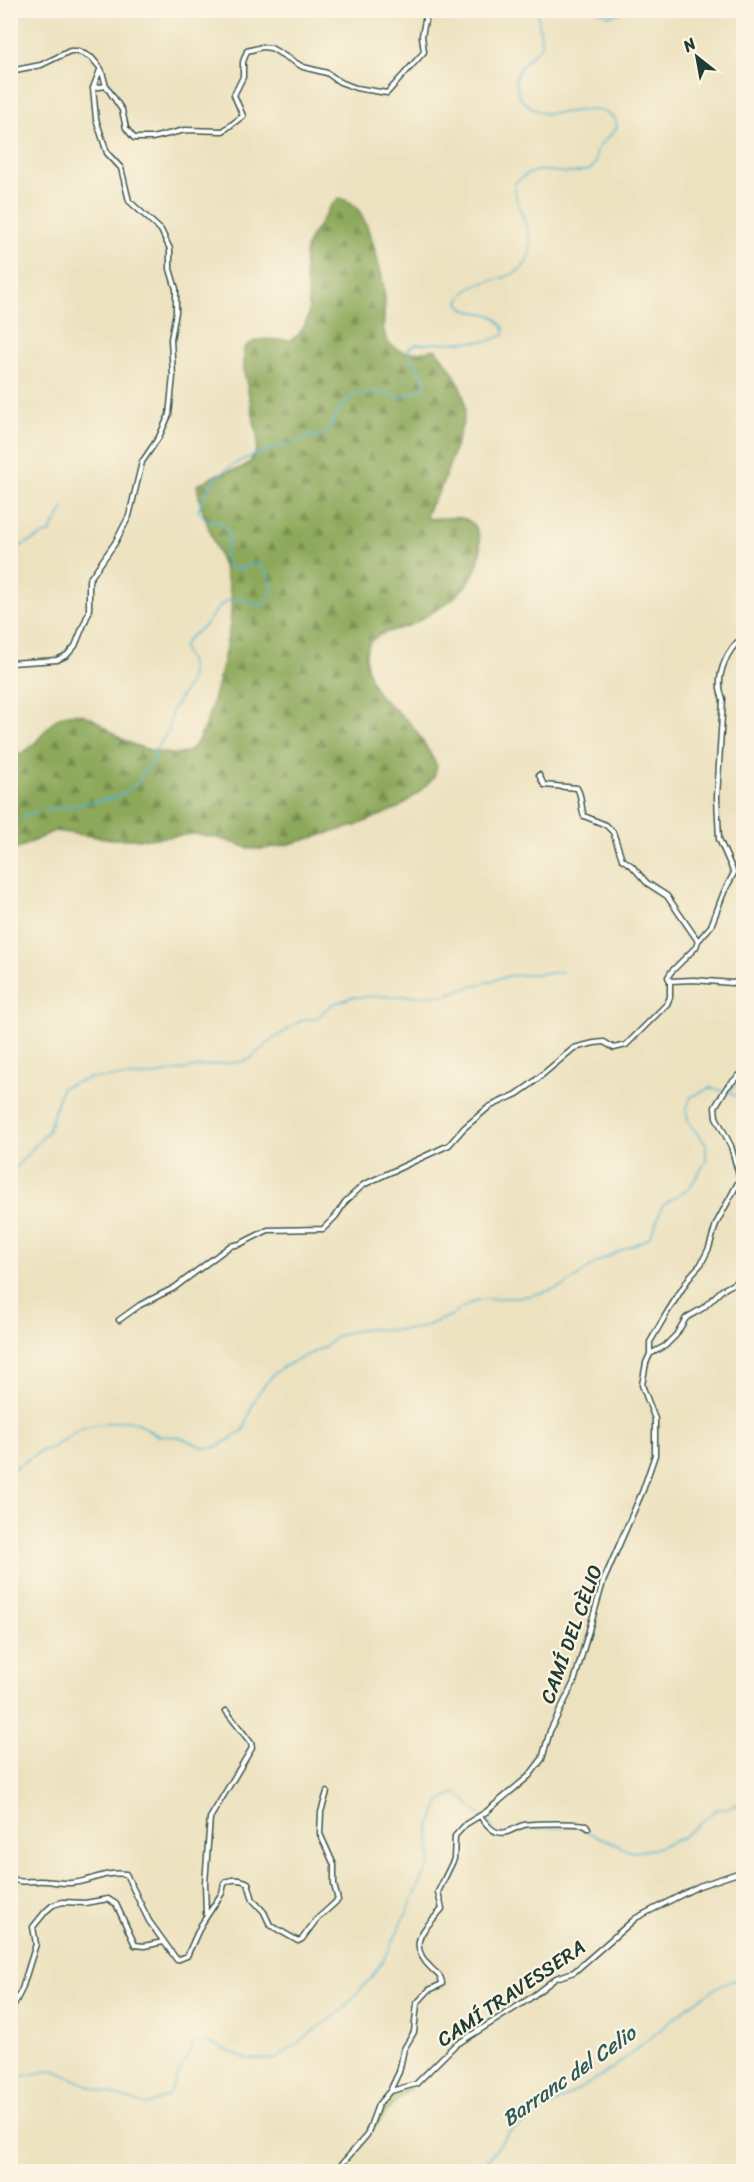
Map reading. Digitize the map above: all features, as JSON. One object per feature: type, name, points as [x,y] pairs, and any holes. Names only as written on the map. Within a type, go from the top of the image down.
[{"type":"street","points":[[10,71],[41,64],[70,51],[78,51],[92,58],[101,69],[106,86],[122,110],[126,128],[134,138],[152,138],[185,130],[223,132],[243,116],[234,95],[243,77],[243,62],[247,51],[262,47],[271,48],[303,67],[327,73],[339,82],[356,88],[387,93],[424,52],[422,36],[428,10]]},
{"type":"street","points":[[10,663],[57,660],[67,655],[75,646],[89,612],[89,580],[115,543],[129,516],[142,462],[169,415],[173,378],[171,339],[176,312],[176,289],[170,269],[170,249],[161,230],[129,201],[122,171],[107,153],[96,119],[93,88],[101,69]]},
{"type":"street","points":[[93,88],[106,86]]},
{"type":"street","points":[[119,1320],[140,1305],[174,1288],[230,1246],[240,1244],[268,1230],[323,1229],[336,1216],[345,1202],[363,1185],[392,1170],[422,1160],[449,1145],[464,1128],[489,1107],[530,1085],[574,1048],[604,1042],[614,1048],[626,1045],[667,1004],[670,997],[668,977],[711,927],[734,873],[719,839],[717,797],[723,699],[720,688],[722,671],[730,650],[744,637]]},
{"type":"street","points":[[539,775],[544,785],[577,788],[581,795],[584,816],[614,832],[622,859],[632,866],[647,883],[667,896],[699,941]]},
{"type":"street","points":[[670,981],[732,983],[744,981]]},
{"type":"street","name":"CAMÍ DEL CÈLIO","points":[[335,2172],[367,2135],[378,2105],[390,2091],[399,2072],[404,2049],[414,2032],[417,2003],[429,1990],[442,1984],[441,1977],[420,1955],[418,1946],[420,1935],[442,1909],[438,1892],[454,1859],[455,1836],[466,1824],[480,1816],[523,1782],[542,1759],[550,1731],[574,1682],[603,1582],[643,1490],[655,1455],[655,1419],[642,1385],[642,1375],[650,1354],[650,1342],[691,1275],[701,1264],[709,1248],[716,1224],[740,1179],[731,1146],[716,1117],[715,1107],[727,1087],[744,1071]]},
{"type":"street","points":[[650,1354],[670,1340],[686,1318],[703,1308],[722,1290],[744,1278]]},
{"type":"street","points":[[207,1914],[205,1883],[210,1818],[252,1748],[251,1743],[226,1711]]},
{"type":"street","points":[[10,1877],[24,1883],[36,1881],[70,1883],[99,1875],[126,1874],[149,1922],[177,1960],[184,1958],[227,1881],[246,1881],[253,1900],[264,1912],[274,1929],[298,1941],[338,1900],[334,1885],[334,1864],[320,1834],[321,1812],[327,1792]]},
{"type":"street","points":[[480,1816],[496,1832],[505,1832],[525,1824],[579,1823],[588,1828]]},
{"type":"street","name":"CAMÍ TRAVESSERA","points":[[390,2091],[416,2084],[454,2046],[510,2011],[556,1978],[574,1972],[636,1918],[699,1886],[744,1871]]},
{"type":"street","points":[[10,2013],[22,1989],[36,1944],[33,1928],[53,1905],[63,1902],[85,1903],[108,1899],[116,1904],[135,1945],[144,1946],[163,1942]]},
{"type":"street","points":[[10,2070],[15,2069],[10,2092]]},
{"type":"green space","points":[[340,198],[351,202],[357,208],[364,219],[372,241],[384,291],[384,330],[387,341],[396,349],[407,352],[435,349],[456,377],[465,402],[463,420],[448,470],[426,518],[453,517],[472,523],[478,533],[480,544],[480,555],[474,573],[464,588],[451,600],[415,623],[378,636],[370,643],[366,654],[370,679],[385,701],[420,736],[437,766],[434,777],[398,808],[355,826],[286,845],[252,849],[218,838],[194,834],[148,839],[112,839],[54,831],[11,852],[11,755],[29,749],[60,717],[76,713],[90,717],[132,744],[172,754],[182,754],[191,750],[202,733],[225,651],[231,599],[197,485],[218,474],[241,468],[250,462],[256,452],[258,440],[244,371],[244,348],[260,340],[293,339],[305,325],[309,303],[305,268],[307,246],[329,208]]},
{"type":"green space","points":[[411,2088],[396,2101],[374,2127],[385,2101],[395,2093]]},
{"type":"waterway","points":[[10,821],[35,812],[114,798],[137,783],[146,768],[154,761],[155,750],[168,732],[172,710],[188,685],[191,674],[190,663],[183,648],[187,641],[226,602],[240,599],[259,605],[270,596],[272,584],[262,567],[256,563],[240,569],[230,568],[224,558],[229,532],[222,523],[208,520],[198,511],[206,492],[216,478],[229,467],[244,459],[312,436],[323,435],[346,401],[360,393],[384,393],[400,399],[409,393],[424,389],[424,378],[407,350],[416,344],[489,341],[504,335],[504,329],[496,318],[488,314],[465,310],[459,302],[471,288],[510,275],[525,264],[529,254],[529,234],[515,193],[515,183],[535,171],[570,173],[590,170],[596,163],[599,147],[617,127],[616,121],[601,111],[543,113],[519,97],[515,79],[520,67],[542,45],[537,10]]},
{"type":"waterway","points":[[597,10],[609,16],[629,10]]},
{"type":"waterway","points":[[10,551],[50,532],[64,508]]},
{"type":"waterway","points":[[10,1174],[48,1131],[62,1087],[90,1078],[150,1076],[247,1061],[272,1040],[303,1019],[316,1019],[331,1005],[352,997],[444,995],[508,976],[562,972]]},
{"type":"waterway","points":[[728,1092],[744,1081]]},
{"type":"waterway","points":[[10,1471],[80,1429],[124,1421],[136,1422],[158,1436],[179,1437],[206,1448],[217,1447],[244,1430],[253,1403],[273,1375],[281,1368],[326,1346],[337,1336],[368,1329],[421,1328],[452,1315],[478,1300],[527,1296],[564,1286],[599,1261],[649,1238],[662,1206],[690,1187],[706,1161],[706,1144],[689,1123],[686,1110],[691,1097],[710,1088],[728,1092],[744,1101]]},
{"type":"waterway","points":[[17,2077],[54,2070],[96,2089],[147,2105],[168,2096],[194,2043],[206,2041],[246,2059],[276,2059],[341,2011],[372,1977],[388,1952],[431,1861],[429,1830],[440,1802],[456,1792],[481,1815]]},
{"type":"waterway","points":[[499,1834],[527,1829],[577,1827],[632,1852],[653,1849],[682,1838],[716,1810],[744,1801]]},
{"type":"waterway","points":[[484,1818],[493,1828]]},
{"type":"waterway","name":"Barranc del Celio","points":[[481,2172],[509,2132],[612,2069],[689,2006],[722,1984],[744,1977]]}]
